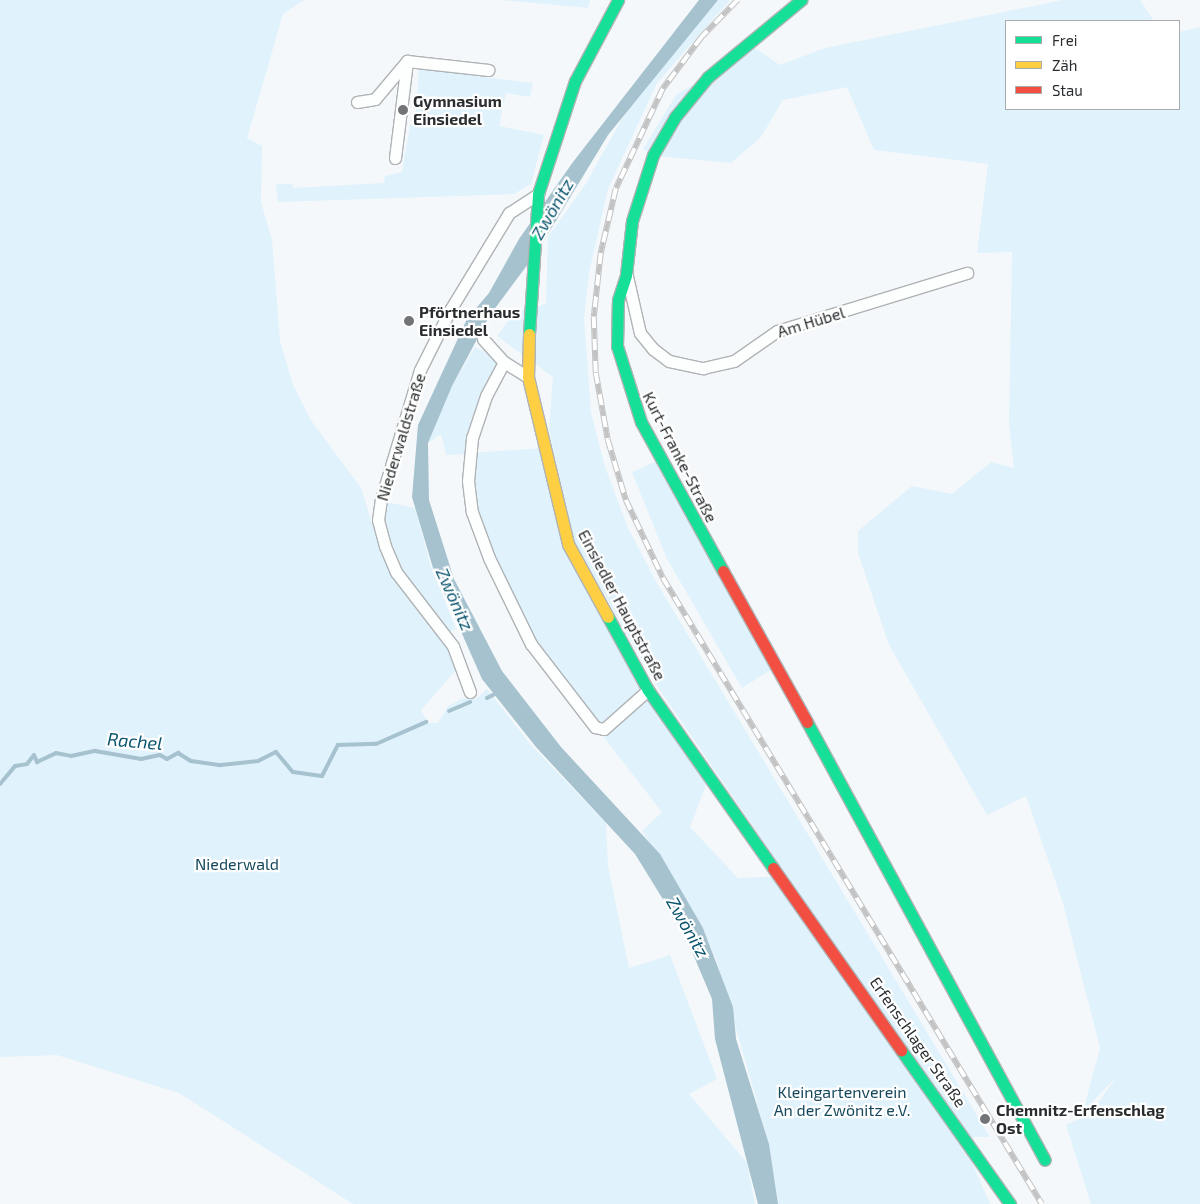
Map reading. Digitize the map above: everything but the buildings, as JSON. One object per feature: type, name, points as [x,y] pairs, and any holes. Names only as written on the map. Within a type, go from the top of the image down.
[{"type":"main road","name":"Einsiedler Hauptstraße","points":[[618,0],[575,82],[538,194],[529,288],[528,377],[568,544],[648,690],[832,949]]},
{"type":"main road","name":"Kurt-Franke-Straße","points":[[801,0],[708,77],[675,117],[653,155],[632,221],[626,275],[618,300],[617,346],[640,422],[1035,1135],[1044,1160]]},
{"type":"main road","name":"Erfenschlager Straße","points":[[832,949],[1010,1204]]},
{"type":"street","points":[[407,61],[489,70]]},
{"type":"street","points":[[357,102],[375,99],[407,61]]},
{"type":"street","points":[[395,158],[407,61]]},
{"type":"street","name":"Niederwaldstraße","points":[[470,692],[452,646],[392,563],[378,520],[381,499],[420,370],[450,310],[509,213],[538,194]]},
{"type":"street","name":"Am Hübel","points":[[626,275],[640,333],[653,349],[669,361],[703,368],[734,361],[777,331],[967,273]]},
{"type":"street","points":[[483,339],[504,362],[528,377]]},
{"type":"street","points":[[504,362],[486,396],[472,438],[468,481],[472,512],[489,558],[531,644],[595,727],[604,729],[648,690]]},
{"type":"green space","name":"Niederwald","points":[[0,0],[304,0],[283,14],[247,138],[262,146],[261,203],[272,239],[280,341],[293,385],[310,419],[361,488],[381,551],[448,648],[457,669],[421,710],[428,723],[438,723],[448,706],[464,698],[476,699],[487,689],[531,745],[606,823],[608,866],[629,968],[670,955],[717,1079],[689,1094],[747,1163],[755,1204],[353,1204],[179,1093],[57,1055],[0,1057]]},
{"type":"green space","points":[[502,0],[590,0],[588,8]]},
{"type":"green space","name":"Kleingartenverein An der Zwönitz e.V.","points":[[718,0],[730,0],[657,83],[608,189],[589,273],[584,318],[591,412],[605,467],[628,528],[658,585],[990,1137],[974,1137],[967,1151],[990,1204],[778,1204],[769,1144],[717,962],[703,928],[642,831],[662,812],[531,644],[472,512],[470,454],[446,455],[441,434],[428,443],[444,400],[475,347],[504,362],[470,453],[543,448],[568,544],[709,777],[690,827],[738,878],[787,876],[655,683],[574,541],[549,429],[553,377],[497,336],[514,313],[546,304],[548,237],[585,185],[627,110]]},
{"type":"green space","points":[[1063,0],[1140,0],[1153,20],[1005,20],[1005,110],[1180,110],[1180,32],[1200,27],[1200,1204],[1091,1204],[1066,1125],[1090,1114],[1117,1076],[1083,1112],[1100,1048],[1063,903],[1026,796],[987,815],[889,645],[858,553],[858,531],[912,486],[952,494],[991,462],[1014,468],[1009,424],[1012,252],[977,253],[988,164],[874,150],[847,87],[783,100],[761,137],[731,163],[657,156],[643,149],[676,95],[755,48],[780,65],[825,48]]},
{"type":"green space","points":[[419,69],[533,83],[530,97],[506,93],[499,126],[544,135],[531,184],[514,194],[278,202],[276,184],[292,184],[293,188],[384,183],[385,176],[402,172],[410,125],[415,125]]},
{"type":"green space","points":[[655,462],[771,670],[742,688],[667,559],[632,472]]},
{"type":"green space","points":[[386,502],[415,508],[430,564],[456,629],[446,633],[398,565],[384,528]]},
{"type":"water","name":"Zwönitz","points":[[699,0],[718,0],[608,135],[537,252],[490,315],[452,386],[428,443],[429,500],[454,579],[502,671],[561,747],[660,854],[703,928],[733,1007],[736,1039],[769,1144],[778,1204],[758,1204],[715,1039],[712,999],[685,935],[635,854],[536,747],[482,679],[433,568],[412,497],[418,425],[467,319],[489,293],[519,239],[573,162]]},
{"type":"waterway","name":"Rachel","points":[[487,698],[499,692]]},
{"type":"waterway","name":"Rachel","points":[[449,711],[470,702]]},
{"type":"waterway","name":"Rachel","points":[[0,784],[15,766],[27,764],[34,755],[37,762],[56,753],[71,756],[95,751],[141,759],[160,755],[167,759],[178,753],[191,761],[221,765],[258,761],[276,752],[293,772],[322,776],[338,745],[376,744],[426,722]]},
{"type":"railway","points":[[738,0],[702,37],[663,89],[616,189],[601,253],[594,317],[596,373],[608,440],[626,500],[663,578],[1042,1204]]},
{"type":"traffic: fast","points":[[529,334],[538,194],[575,81],[618,0]]},
{"type":"traffic: fast","points":[[723,571],[641,422],[617,346],[618,300],[626,275],[632,221],[653,155],[675,117],[708,77],[801,0]]},
{"type":"traffic: fast","points":[[608,617],[648,690],[773,868]]},
{"type":"traffic: fast","points":[[807,722],[1045,1160]]},
{"type":"traffic: fast","points":[[901,1050],[1010,1204]]},
{"type":"traffic: slow","points":[[529,334],[528,377],[568,544],[608,617]]},
{"type":"traffic: jam","points":[[723,571],[807,722]]},
{"type":"traffic: jam","points":[[773,868],[901,1050]]},
{"type":"place","name":"Gymnasium Einsiedel","points":[[403,110]]},
{"type":"place","name":"Pförtnerhaus Einsiedel","points":[[409,321]]},
{"type":"place","name":"Chemnitz-Erfenschlag Ost","points":[[985,1119]]}]
